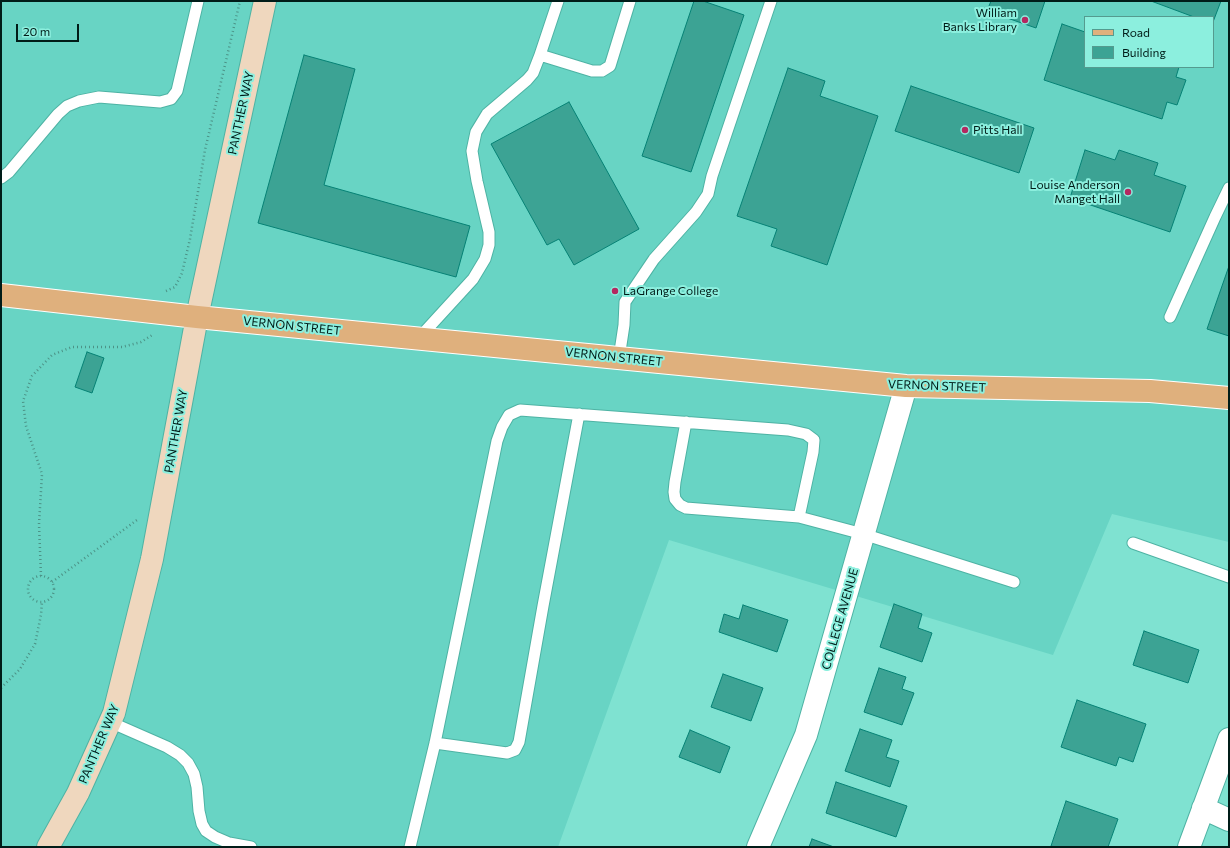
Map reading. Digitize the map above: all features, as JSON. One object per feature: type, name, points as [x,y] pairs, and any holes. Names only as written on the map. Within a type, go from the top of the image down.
[{"type":"main road","name":"VERNON STREET","points":[[1,295],[197,317],[906,386],[1150,391],[1229,398]]},
{"type":"street","name":"PANTHER WAY","points":[[48,847],[78,793],[114,713],[152,559],[197,317],[266,1]]},
{"type":"street","name":"COLLEGE AVENUE","points":[[758,847],[806,735],[906,386]]},
{"type":"street","points":[[1189,847],[1229,739]]},
{"type":"street","points":[[1203,808],[1229,820]]},
{"type":"lane","points":[[1,178],[9,172],[58,114],[67,106],[79,101],[99,97],[160,102],[170,99],[177,92],[198,1]]},
{"type":"lane","points":[[419,338],[473,280],[485,259],[489,245],[489,232],[472,152],[476,132],[487,114],[527,80],[532,73],[540,55],[558,1]]},
{"type":"lane","points":[[540,55],[592,71],[602,71],[610,66],[630,1]]},
{"type":"lane","points":[[619,358],[624,325],[625,302],[654,259],[696,212],[708,194],[712,176],[772,1]]},
{"type":"lane","points":[[1170,317],[1214,217],[1229,188]]},
{"type":"lane","points":[[410,847],[435,743],[497,441],[502,427],[509,415],[520,410],[788,430],[806,434],[814,440],[813,452],[799,517]]},
{"type":"lane","points":[[435,743],[507,753],[514,750],[519,742],[542,606],[579,414]]},
{"type":"lane","points":[[686,422],[674,492],[680,505],[686,508],[799,517],[863,534],[1014,582]]},
{"type":"lane","points":[[1133,543],[1229,577]]},
{"type":"lane","points":[[110,722],[166,747],[188,763],[194,774],[200,817],[206,831],[229,843],[251,847]]},
{"type":"path","points":[[52,582],[137,519],[159,524]]},
{"type":"path","points":[[37,577],[45,577],[52,582],[54,591],[50,599],[42,602],[34,600],[29,594],[30,582],[37,577]]},
{"type":"path","points":[[1,688],[20,669],[36,644],[42,602]]},
{"type":"shaded area","name":"LaGrange College","points":[[1,1],[1229,1],[1229,542],[1112,514],[1053,655],[669,540],[558,847],[1,847]]},
{"type":"building","points":[[694,1],[703,1],[744,15],[691,172],[642,156]]},
{"type":"building","name":"William Banks Library","points":[[991,1],[1045,1],[1036,28],[987,11]]},
{"type":"building","points":[[1151,1],[1221,1],[1214,19],[1214,16],[1191,16]]},
{"type":"building","points":[[1062,24],[1084,32],[1084,68],[1179,68],[1176,77],[1186,80],[1177,105],[1167,102],[1162,119],[1044,80]]},
{"type":"building","points":[[304,55],[355,69],[324,185],[470,226],[456,277],[258,223]]},
{"type":"building","points":[[788,68],[825,81],[820,96],[878,116],[827,265],[771,246],[777,229],[737,216]]},
{"type":"building","name":"Pitts Hall","points":[[911,86],[1034,128],[1019,173],[895,131]]},
{"type":"building","points":[[569,102],[639,229],[574,265],[559,239],[547,245],[491,144]]},
{"type":"building","name":"Louise Anderson Manget Hall","points":[[1085,150],[1115,160],[1119,150],[1158,163],[1154,175],[1186,186],[1170,232],[1070,198]]},
{"type":"building","points":[[1229,266],[1229,336],[1207,329]]},
{"type":"building","points":[[87,352],[104,358],[92,393],[75,387]]},
{"type":"building","points":[[894,604],[922,614],[918,628],[932,633],[922,662],[880,647]]},
{"type":"building","points":[[743,605],[788,620],[777,652],[719,632],[724,614],[739,619]]},
{"type":"building","points":[[1144,631],[1199,650],[1188,683],[1133,665]]},
{"type":"building","points":[[879,668],[906,677],[902,689],[914,693],[902,725],[864,712]]},
{"type":"building","points":[[723,674],[763,688],[751,721],[711,707]]},
{"type":"building","points":[[1077,700],[1146,724],[1133,762],[1119,757],[1116,766],[1061,747]]},
{"type":"building","points":[[860,729],[892,740],[886,757],[899,761],[890,787],[845,771]]},
{"type":"building","points":[[690,730],[730,747],[720,773],[679,757]]},
{"type":"building","points":[[836,782],[907,806],[896,837],[826,813]]},
{"type":"building","points":[[1066,801],[1118,819],[1108,847],[1051,846]]},
{"type":"building","points":[[812,839],[834,847],[809,847]]},
{"type":"place","name":"William Banks Library","points":[[1025,20]]},
{"type":"place","name":"Pitts Hall","points":[[965,130]]},
{"type":"place","name":"Louise Anderson Manget Hall","points":[[1128,192]]},
{"type":"place","name":"LaGrange College","points":[[615,291]]}]
